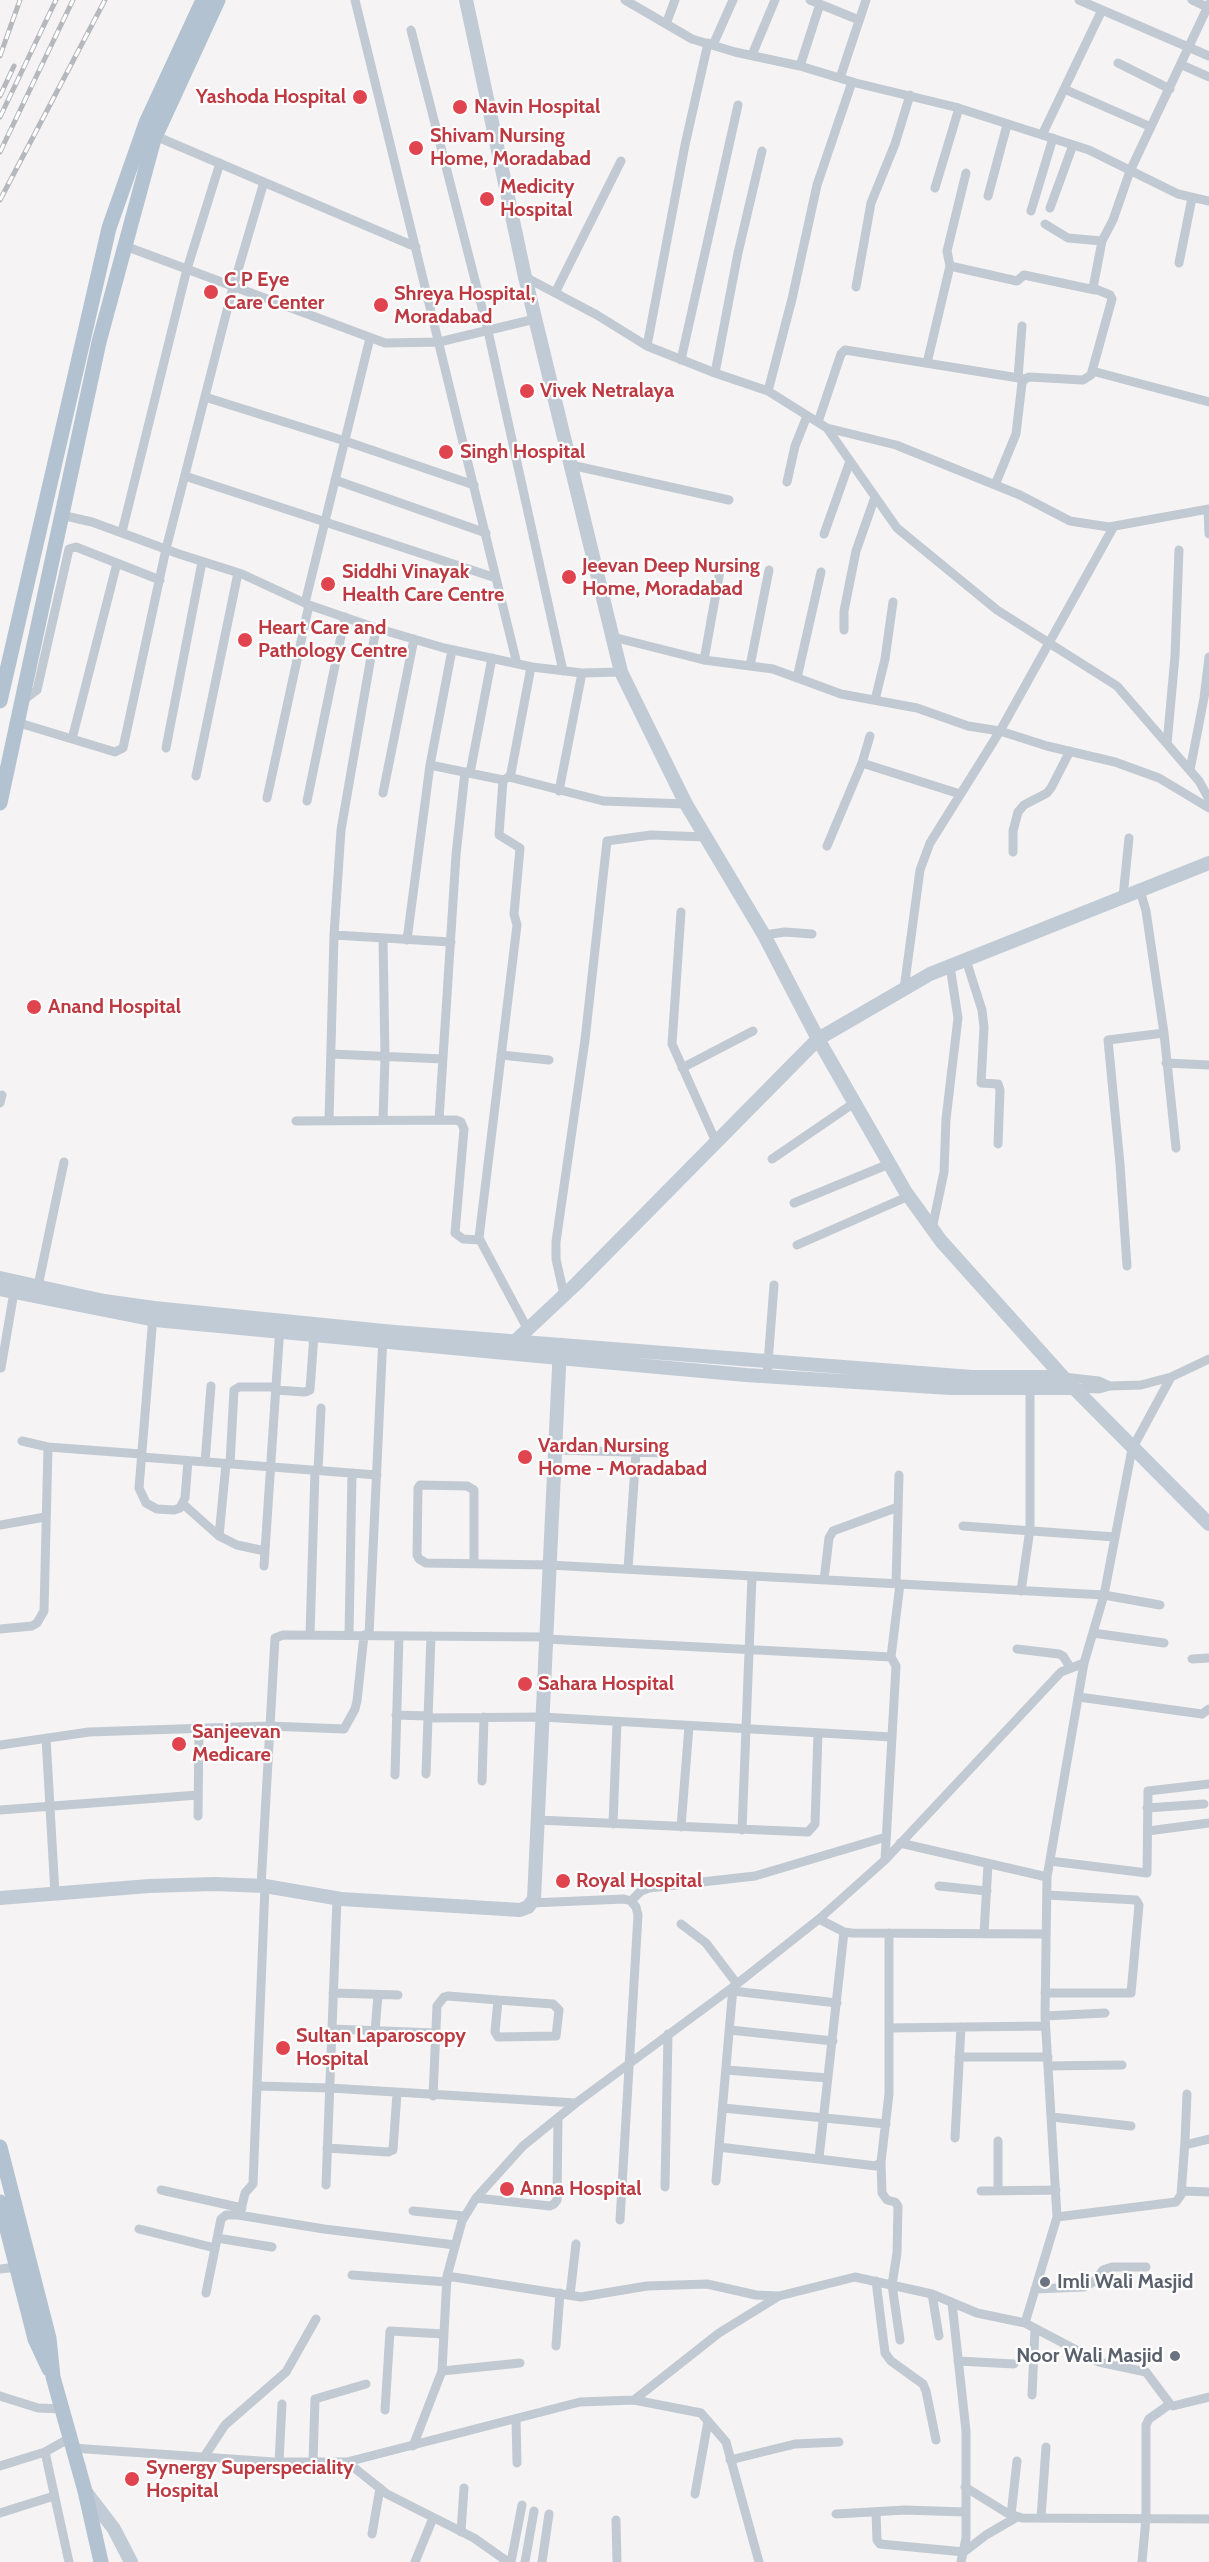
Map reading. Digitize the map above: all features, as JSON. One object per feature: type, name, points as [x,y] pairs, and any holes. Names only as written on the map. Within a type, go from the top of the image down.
[{"type":"main road","points":[[185,55],[203,0]]},
{"type":"main road","points":[[0,701],[109,228],[185,55],[218,0]]},
{"type":"main road","points":[[466,0],[525,277],[621,672],[686,804],[764,935],[818,1039],[909,1196],[932,1228],[1073,1388],[1209,1524]]},
{"type":"main road","points":[[0,803],[5,759],[21,702],[99,342],[125,246],[149,133]]},
{"type":"main road","points":[[509,1347],[564,1295],[818,1039],[904,989],[950,966],[1209,863]]},
{"type":"main road","points":[[0,1278],[38,1286],[61,1297]]},
{"type":"main road","points":[[7,1290],[61,1297],[153,1314],[383,1336],[768,1369],[950,1388],[1073,1388]]},
{"type":"main road","points":[[280,1326],[314,1334],[383,1336]]},
{"type":"main road","points":[[0,1898],[182,1885],[263,1886],[337,1899],[520,1910],[531,1903],[534,1899],[559,1352]]},
{"type":"main road","points":[[768,1369],[972,1377],[1063,1377]]},
{"type":"main road","points":[[0,2147],[50,2338],[53,2377]]},
{"type":"main road","points":[[0,2202],[35,2339],[53,2377],[102,2562]]},
{"type":"main road","points":[[85,2491],[114,2529],[131,2562]]},
{"type":"street","points":[[355,0],[517,664]]},
{"type":"street","points":[[624,0],[692,39],[959,108],[1073,145],[1178,194],[1209,201]]},
{"type":"street","points":[[666,24],[675,0]]},
{"type":"street","points":[[647,346],[685,145],[711,44],[734,0]]},
{"type":"street","points":[[752,55],[775,0]]},
{"type":"street","points":[[810,0],[859,20]]},
{"type":"street","points":[[840,78],[866,0]]},
{"type":"street","points":[[1079,0],[1209,56]]},
{"type":"street","points":[[1095,290],[1093,286],[1102,241],[1113,220],[1130,171],[1209,7],[1192,0]]},
{"type":"street","points":[[800,66],[820,4]]},
{"type":"street","points":[[1042,135],[1102,10]]},
{"type":"street","points":[[411,30],[488,330],[563,671]]},
{"type":"street","points":[[1118,63],[1170,89]]},
{"type":"street","points":[[1182,65],[1209,77]]},
{"type":"street","points":[[768,391],[792,298],[816,185],[852,82]]},
{"type":"street","points":[[1064,89],[1151,128]]},
{"type":"street","points":[[856,286],[870,203],[895,144],[910,95]]},
{"type":"street","points":[[681,360],[738,105]]},
{"type":"street","points":[[935,188],[959,108]]},
{"type":"street","points":[[988,196],[1007,125]]},
{"type":"street","points":[[149,133],[416,247]]},
{"type":"street","points":[[1031,211],[1053,138]]},
{"type":"street","points":[[1050,208],[1073,145]]},
{"type":"street","points":[[715,373],[738,254],[762,152]]},
{"type":"street","points":[[555,293],[621,161]]},
{"type":"street","points":[[122,532],[187,269],[220,163]]},
{"type":"street","points":[[927,363],[950,266],[947,250],[966,173]]},
{"type":"street","points":[[16,722],[115,752],[123,748],[166,549],[233,286],[264,182]]},
{"type":"street","points":[[1179,263],[1192,198]]},
{"type":"street","points":[[1045,224],[1068,238],[1102,241]]},
{"type":"street","points":[[125,246],[370,338],[393,343],[440,342],[536,319]]},
{"type":"street","points":[[818,422],[844,350],[1021,379],[1029,377],[1083,380],[1088,378],[1112,299],[1110,295],[1024,275],[1017,281],[950,266]]},
{"type":"street","points":[[525,277],[647,346],[768,391],[827,428],[897,445],[1020,495],[1070,521],[1114,526],[1208,509],[1209,534]]},
{"type":"street","points":[[995,485],[1016,434],[1022,383],[1022,326]]},
{"type":"street","points":[[267,798],[325,522],[370,338]]},
{"type":"street","points":[[1092,371],[1209,402]]},
{"type":"street","points":[[205,396],[474,485]]},
{"type":"street","points":[[787,482],[795,446],[807,416]]},
{"type":"street","points":[[827,428],[897,528],[997,610],[1117,686],[1199,781],[1209,799]]},
{"type":"street","points":[[824,534],[850,461]]},
{"type":"street","points":[[571,465],[729,500]]},
{"type":"street","points":[[185,476],[496,578]]},
{"type":"street","points":[[335,480],[486,533]]},
{"type":"street","points":[[844,630],[844,611],[855,551],[875,497]]},
{"type":"street","points":[[61,515],[92,522],[238,573],[307,604],[376,628],[452,650],[531,667],[582,673],[621,672]]},
{"type":"street","points":[[904,989],[920,870],[930,843],[1000,730],[1114,526]]},
{"type":"street","points":[[21,702],[37,690],[69,549],[76,547],[159,580]]},
{"type":"street","points":[[1167,744],[1175,656],[1179,550]]},
{"type":"street","points":[[166,748],[202,561]]},
{"type":"street","points":[[72,739],[117,563]]},
{"type":"street","points":[[750,666],[769,570]]},
{"type":"street","points":[[704,660],[720,571]]},
{"type":"street","points":[[796,678],[821,572]]},
{"type":"street","points":[[196,776],[238,573]]},
{"type":"street","points":[[875,700],[885,659],[893,603]]},
{"type":"street","points":[[307,801],[345,617]]},
{"type":"street","points":[[329,1121],[334,935],[342,817],[376,628]]},
{"type":"street","points":[[613,637],[704,660],[773,669],[841,694],[917,708],[968,726],[1000,730],[1070,752],[1115,762],[1159,778],[1209,808]]},
{"type":"street","points":[[383,793],[414,639]]},
{"type":"street","points":[[407,940],[429,765],[452,650]]},
{"type":"street","points":[[1190,770],[1204,698],[1209,657]]},
{"type":"street","points":[[439,1120],[456,855],[467,773],[492,658]]},
{"type":"street","points":[[527,1328],[480,1240],[480,1228],[517,925],[514,914],[520,848],[499,835],[506,779],[512,773],[531,667]]},
{"type":"street","points":[[559,791],[582,673]]},
{"type":"street","points":[[827,846],[862,763],[870,736]]},
{"type":"street","points":[[1013,852],[1013,831],[1018,812],[1024,804],[1047,793],[1070,752]]},
{"type":"street","points":[[862,763],[960,794]]},
{"type":"street","points":[[429,765],[506,779],[603,801],[686,804]]},
{"type":"street","points":[[564,1295],[556,1259],[556,1242],[585,1040],[607,841],[651,835],[706,837]]},
{"type":"street","points":[[1122,897],[1129,838]]},
{"type":"street","points":[[1140,891],[1147,921],[1164,1033],[1176,1148]]},
{"type":"street","points":[[681,912],[672,1035],[675,1053],[716,1142]]},
{"type":"street","points":[[764,935],[784,932],[812,934]]},
{"type":"street","points":[[334,935],[452,942]]},
{"type":"street","points":[[383,939],[385,1057],[383,1120]]},
{"type":"street","points":[[966,960],[982,1010],[984,1027],[981,1083],[998,1084],[1000,1090],[998,1144]]},
{"type":"street","points":[[932,1228],[944,1172],[946,1119],[958,1018],[950,966]]},
{"type":"street","points":[[682,1068],[753,1031]]},
{"type":"street","points":[[1127,1266],[1108,1040],[1164,1033]]},
{"type":"street","points":[[331,1054],[443,1059]]},
{"type":"street","points":[[501,1055],[549,1060]]},
{"type":"street","points":[[1166,1063],[1209,1065]]},
{"type":"street","points":[[772,1159],[854,1103]]},
{"type":"street","points":[[296,1121],[439,1120],[461,1122],[464,1130],[455,1233],[463,1239],[480,1240]]},
{"type":"street","points":[[38,1286],[64,1162]]},
{"type":"street","points":[[794,1203],[889,1164]]},
{"type":"street","points":[[797,1245],[909,1196]]},
{"type":"street","points":[[768,1369],[774,1285]]},
{"type":"street","points":[[1,1368],[7,1290]]},
{"type":"street","points":[[153,1314],[141,1456],[140,1488],[146,1503],[157,1509],[174,1510],[183,1504],[188,1461]]},
{"type":"street","points":[[264,1566],[280,1326]]},
{"type":"street","points":[[219,1536],[234,1390],[239,1387],[305,1392],[310,1390],[314,1334]]},
{"type":"street","points":[[0,1745],[89,1732],[269,1726],[341,1730],[347,1727],[357,1701],[366,1635],[377,1475],[383,1336]]},
{"type":"street","points":[[1073,1388],[1100,1389],[1110,1386],[1135,1386],[1171,1377],[1208,1362]]},
{"type":"street","points":[[1063,1377],[1099,1381],[1110,1386]]},
{"type":"street","points":[[1025,2323],[1057,2217],[1045,2021],[1047,1877],[1084,1663],[1104,1595],[1132,1449],[1171,1377]]},
{"type":"street","points":[[205,1462],[211,1386]]},
{"type":"street","points":[[1021,1591],[1030,1529],[1030,1388]]},
{"type":"street","points":[[310,1635],[316,1471],[321,1408]]},
{"type":"street","points":[[22,1441],[48,1447],[188,1461],[377,1475]]},
{"type":"street","points":[[0,1629],[32,1626],[37,1623],[44,1611],[48,1447]]},
{"type":"street","points":[[555,1450],[665,1453]]},
{"type":"street","points":[[628,1569],[636,1452]]},
{"type":"street","points":[[349,1635],[352,1473]]},
{"type":"street","points":[[885,1860],[896,1666],[891,1657],[898,1584],[899,1475]]},
{"type":"street","points":[[474,1564],[474,1490],[467,1486],[420,1485],[418,1488],[419,1559],[426,1563],[474,1564],[549,1565],[1104,1595],[1160,1605]]},
{"type":"street","points":[[183,1504],[219,1536],[237,1545],[265,1551]]},
{"type":"street","points":[[824,1580],[829,1538],[832,1531],[898,1507]]},
{"type":"street","points":[[0,1525],[45,1517]]},
{"type":"street","points":[[963,1526],[1030,1529],[1115,1537]]},
{"type":"street","points":[[742,1830],[752,1576]]},
{"type":"street","points":[[1093,1633],[1164,1643]]},
{"type":"street","points":[[395,1775],[399,1635]]},
{"type":"street","points":[[240,2211],[245,2193],[253,2184],[269,1726],[273,1642],[278,1636],[399,1635],[546,1638],[891,1657]]},
{"type":"street","points":[[426,1774],[431,1636]]},
{"type":"street","points":[[1017,1649],[1059,1654],[1070,1667]]},
{"type":"street","points":[[1192,1659],[1209,1658]]},
{"type":"street","points":[[413,2446],[442,2371],[447,2279],[464,2216],[476,2198],[523,2146],[576,2103],[734,1987],[819,1919],[885,1860],[1061,1672],[1084,1663]]},
{"type":"street","points":[[1079,1697],[1202,1714],[1209,1713]]},
{"type":"street","points":[[396,1715],[542,1717],[892,1737]]},
{"type":"street","points":[[482,1781],[484,1718]]},
{"type":"street","points":[[613,1824],[617,1722]]},
{"type":"street","points":[[681,1827],[689,1726]]},
{"type":"street","points":[[198,1816],[199,1728]]},
{"type":"street","points":[[537,1820],[801,1833],[813,1829],[815,1824],[818,1733]]},
{"type":"street","points":[[46,1738],[55,1894]]},
{"type":"street","points":[[1050,1861],[1147,1874],[1147,1793],[1151,1789],[1209,1784]]},
{"type":"street","points":[[0,1810],[198,1795]]},
{"type":"street","points":[[1147,1808],[1204,1804]]},
{"type":"street","points":[[1148,1831],[1209,1823]]},
{"type":"street","points":[[632,1901],[641,1891],[649,1888],[755,1876],[886,1837]]},
{"type":"street","points":[[900,1843],[1047,1877]]},
{"type":"street","points":[[984,1934],[988,1864]]},
{"type":"street","points":[[939,1886],[987,1892]]},
{"type":"street","points":[[1045,1993],[1131,1993],[1139,1905],[1136,1900],[1047,1895]]},
{"type":"street","points":[[326,2185],[337,1899]]},
{"type":"street","points":[[531,1903],[624,1899],[632,1901]]},
{"type":"street","points":[[620,2220],[638,1915],[632,1901]]},
{"type":"street","points":[[819,1919],[844,1932],[1046,1934]]},
{"type":"street","points":[[681,1924],[706,1943],[734,1987],[716,2181]]},
{"type":"street","points":[[819,2158],[844,1932]]},
{"type":"street","points":[[889,1933],[889,2094],[881,2162],[882,2193],[887,2200],[895,2202],[898,2206],[897,2253],[892,2285],[900,2340]]},
{"type":"street","points":[[734,1987],[837,2003]]},
{"type":"street","points":[[333,1993],[398,1995]]},
{"type":"street","points":[[375,2031],[378,1995]]},
{"type":"street","points":[[433,2096],[437,2006],[439,2000],[444,1997],[498,2000],[557,2007],[559,2010],[556,2036],[498,2037],[495,2032],[498,2000]]},
{"type":"street","points":[[889,2028],[961,2027],[1045,2021],[1105,2013]]},
{"type":"street","points":[[955,2138],[961,2027]]},
{"type":"street","points":[[332,2029],[436,2033]]},
{"type":"street","points":[[730,2030],[833,2041]]},
{"type":"street","points":[[665,2187],[668,2034]]},
{"type":"street","points":[[959,2057],[1122,2065]]},
{"type":"street","points":[[726,2070],[828,2078]]},
{"type":"street","points":[[258,2086],[330,2088],[576,2103]]},
{"type":"street","points":[[327,2148],[388,2152],[393,2150],[397,2093]]},
{"type":"street","points":[[1057,2217],[1172,2203],[1179,2199],[1182,2191],[1187,2094]]},
{"type":"street","points":[[723,2108],[886,2124]]},
{"type":"street","points":[[1052,2116],[1131,2126]]},
{"type":"street","points":[[476,2198],[550,2206],[554,2204],[557,2200],[558,2118]]},
{"type":"street","points":[[1185,2141],[1189,2145],[1209,2139]]},
{"type":"street","points":[[998,2140],[998,2191]]},
{"type":"street","points":[[719,2147],[876,2166],[881,2162]]},
{"type":"street","points":[[161,2190],[240,2211],[324,2229],[455,2245]]},
{"type":"street","points":[[981,2191],[1056,2190]]},
{"type":"street","points":[[1182,2191],[1209,2192]]},
{"type":"street","points":[[206,2293],[223,2216],[240,2211]]},
{"type":"street","points":[[413,2211],[464,2216]]},
{"type":"street","points":[[140,2229],[216,2243],[272,2247]]},
{"type":"street","points":[[556,2346],[576,2244]]},
{"type":"street","points":[[0,2269],[17,2267]]},
{"type":"street","points":[[1035,2289],[1083,2287],[1095,2281],[1103,2270],[1112,2267],[1146,2267]]},
{"type":"street","points":[[352,2275],[447,2279],[581,2297],[647,2286],[707,2284],[756,2295],[779,2296],[855,2277],[932,2294],[976,2313],[1025,2323],[1099,2362],[1146,2372],[1170,2404],[1178,2406],[1209,2397]]},
{"type":"street","points":[[876,2282],[885,2353],[891,2361],[922,2384],[926,2391],[936,2440]]},
{"type":"street","points":[[932,2294],[939,2336]]},
{"type":"street","points":[[634,2400],[720,2333],[779,2296]]},
{"type":"street","points":[[952,2303],[966,2432],[962,2557]]},
{"type":"street","points":[[204,2457],[225,2425],[286,2372],[315,2319]]},
{"type":"street","points":[[1032,2395],[1035,2329]]},
{"type":"street","points":[[385,2410],[390,2331],[444,2334]]},
{"type":"street","points":[[958,2361],[1014,2364]]},
{"type":"street","points":[[442,2371],[520,2363]]},
{"type":"street","points":[[313,2462],[315,2399],[366,2384]]},
{"type":"street","points":[[0,2396],[38,2408],[62,2409]]},
{"type":"street","points":[[0,2466],[71,2443],[204,2457],[279,2462],[347,2462],[580,2402],[634,2400],[701,2413],[726,2442],[759,2562]]},
{"type":"street","points":[[279,2462],[282,2404]]},
{"type":"street","points":[[1142,2562],[1146,2518],[1146,2425],[1149,2419],[1170,2404]]},
{"type":"street","points":[[516,2419],[517,2463]]},
{"type":"street","points":[[694,2494],[708,2421]]},
{"type":"street","points":[[730,2460],[795,2444],[839,2442]]},
{"type":"street","points":[[1041,2518],[1046,2447]]},
{"type":"street","points":[[45,2452],[69,2562]]},
{"type":"street","points":[[1014,2516],[1017,2461]]},
{"type":"street","points":[[347,2462],[380,2488],[461,2532],[510,2562],[522,2505]]},
{"type":"street","points":[[964,2487],[1014,2516],[1209,2519]]},
{"type":"street","points":[[372,2534],[380,2488]]},
{"type":"street","points":[[461,2532],[465,2488]]},
{"type":"street","points":[[0,2513],[54,2496]]},
{"type":"street","points":[[525,2562],[534,2511]]},
{"type":"street","points":[[876,2512],[877,2540],[880,2544],[962,2557]]},
{"type":"street","points":[[836,2514],[965,2512]]},
{"type":"street","points":[[542,2562],[549,2514]]},
{"type":"street","points":[[962,2557],[986,2535],[1014,2516]]},
{"type":"street","points":[[415,2562],[433,2518]]},
{"type":"street","points":[[616,2520],[617,2562]]},
{"type":"railway","points":[[0,56],[20,0]]},
{"type":"railway","points":[[0,117],[56,0]]},
{"type":"railway","points":[[0,152],[73,0]]},
{"type":"railway","points":[[0,200],[105,0]]},
{"type":"railway","points":[[0,96],[14,66]]},
{"type":"place","name":"Yashoda Hospital","points":[[360,97]]},
{"type":"place","name":"Navin Hospital","points":[[460,107]]},
{"type":"place","name":"Shivam Nursing Home, Moradabad","points":[[416,148]]},
{"type":"place","name":"Medicity Hospital","points":[[487,199]]},
{"type":"place","name":"C P Eye Care Center","points":[[211,292]]},
{"type":"place","name":"Shreya Hospital, Moradabad","points":[[381,305]]},
{"type":"place","name":"Vivek Netralaya","points":[[527,391]]},
{"type":"place","name":"Singh Hospital","points":[[446,452]]},
{"type":"place","name":"Jeevan Deep Nursing Home, Moradabad","points":[[569,577]]},
{"type":"place","name":"Siddhi Vinayak Health Care Centre","points":[[328,584]]},
{"type":"place","name":"Heart Care and Pathology Centre","points":[[245,640]]},
{"type":"place","name":"Anand Hospital","points":[[34,1007]]},
{"type":"place","name":"Vardan Nursing Home - Moradabad","points":[[525,1457]]},
{"type":"place","name":"Sahara Hospital","points":[[525,1684]]},
{"type":"place","name":"Sanjeevan Medicare","points":[[179,1744]]},
{"type":"place","name":"Royal Hospital","points":[[563,1881]]},
{"type":"place","name":"Sultan Laparoscopy Hospital","points":[[283,2048]]},
{"type":"place","name":"Anna Hospital","points":[[507,2189]]},
{"type":"place","name":"Imli Wali Masjid","points":[[1045,2282]]},
{"type":"place","name":"Noor Wali Masjid","points":[[1175,2356]]},
{"type":"place","name":"Synergy Superspeciality Hospital","points":[[132,2479]]}]
